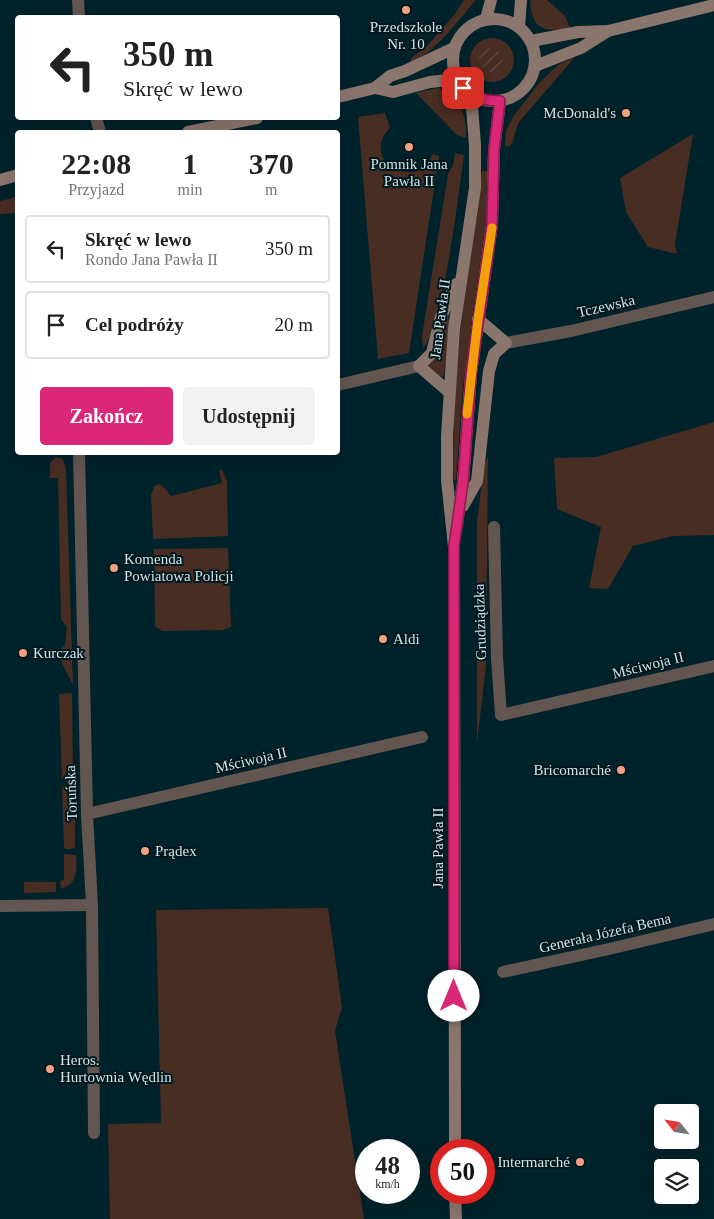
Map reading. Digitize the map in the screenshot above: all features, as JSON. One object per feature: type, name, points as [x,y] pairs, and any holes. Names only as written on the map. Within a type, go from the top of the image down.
[{"type":"main road","points":[[486,19],[491,0]]},
{"type":"main road","points":[[519,27],[520,0]]},
{"type":"main road","points":[[531,41],[578,32],[608,31],[714,5]]},
{"type":"main road","points":[[486,19],[503,19],[519,27],[531,41],[535,53],[535,66],[529,82],[517,95],[500,101],[485,101],[471,95],[457,79],[452,64],[454,48],[461,35],[472,25],[486,19]]},
{"type":"main road","points":[[535,66],[581,48],[608,31]]},
{"type":"main road","points":[[340,97],[375,88],[390,76],[454,48]]},
{"type":"main road","points":[[375,88],[393,92],[430,82],[457,79]]},
{"type":"main road","name":"Jana Pawła II","points":[[455,1139],[454,546],[446,480],[449,392],[454,329],[475,188],[476,159],[471,95]]},
{"type":"main road","name":"Jana Pawła II","points":[[454,546],[463,482],[471,374],[492,225],[494,150],[500,101]]},
{"type":"main road","points":[[198,130],[247,120]]},
{"type":"main road","points":[[0,180],[15,176]]},
{"type":"main road","points":[[449,392],[419,366],[432,353],[441,317],[462,272]]},
{"type":"main road","points":[[459,513],[477,481],[489,370],[494,354],[506,343],[478,319]]},
{"type":"main road","points":[[455,1204],[456,1219]]},
{"type":"street","points":[[78,0],[79,15]]},
{"type":"street","name":"Tczewska","points":[[506,343],[571,331],[714,297]]},
{"type":"street","points":[[340,385],[419,366]]},
{"type":"street","name":"Toruńska","points":[[80,455],[87,814],[92,905],[94,1133]]},
{"type":"street","name":"Grudziądzka","points":[[494,527],[497,658],[501,715]]},
{"type":"street","name":"Mściwoja II","points":[[501,715],[714,666]]},
{"type":"street","name":"Mściwoja II","points":[[87,814],[422,737]]},
{"type":"street","points":[[0,906],[92,905]]},
{"type":"street","name":"Generała Józefa Bema","points":[[503,972],[714,924]]},
{"type":"shaded area","points":[[464,0],[476,0],[438,43],[411,63],[411,58],[427,46],[455,14]]},
{"type":"shaded area","points":[[530,0],[547,0],[565,16],[570,28],[553,30],[541,27],[533,17]]},
{"type":"shaded area","points":[[496,38],[508,44],[513,51],[513,69],[508,76],[501,81],[488,82],[480,79],[473,72],[470,56],[473,48],[480,41]]},
{"type":"shaded area","points":[[491,48],[499,52],[503,60],[499,68],[491,72],[483,68],[479,60],[483,52]]},
{"type":"shaded area","points":[[575,57],[519,122],[510,146],[505,146],[506,131],[512,118],[539,83],[558,65]]},
{"type":"shaded area","points":[[438,88],[452,95],[461,107],[465,122],[466,138],[457,135],[416,93]]},
{"type":"shaded area","points":[[385,113],[390,128],[381,142],[381,150],[383,157],[392,168],[409,172],[420,170],[433,154],[439,156],[409,353],[378,359],[358,117]]},
{"type":"shaded area","points":[[693,134],[675,244],[677,254],[648,247],[626,212],[620,178]]},
{"type":"shaded area","points":[[455,153],[464,155],[449,258],[437,315],[430,336],[423,348],[422,336],[448,174],[453,165]]},
{"type":"shaded area","points":[[482,171],[487,171],[486,221],[463,385],[456,481],[454,480],[453,458],[457,367],[462,315]]},
{"type":"shaded area","points":[[15,197],[15,213],[0,214],[0,201]]},
{"type":"shaded area","points":[[446,318],[450,320],[444,375],[442,377],[428,369],[427,363]]},
{"type":"shaded area","points":[[714,422],[714,535],[673,536],[633,546],[608,589],[589,588],[601,527],[557,509],[554,458],[596,457]]},
{"type":"shaded area","points":[[488,456],[486,666],[477,743],[477,522],[484,465]]},
{"type":"shaded area","points":[[56,457],[63,459],[66,469],[73,685],[57,653],[65,645],[67,627],[61,619],[58,478],[50,478],[50,463]]},
{"type":"shaded area","points":[[222,469],[227,481],[228,536],[153,539],[151,495],[154,487],[158,484],[162,485],[171,496],[222,483],[219,471]]},
{"type":"shaded area","points":[[228,548],[231,627],[222,630],[162,631],[155,626],[154,549]]},
{"type":"shaded area","points":[[72,693],[73,778],[62,779],[59,694]]},
{"type":"shaded area","points":[[62,786],[75,786],[75,847],[71,849],[64,847]]},
{"type":"shaded area","points":[[64,854],[76,855],[76,871],[71,884],[61,889],[60,881],[64,880]]},
{"type":"shaded area","points":[[24,882],[56,882],[56,892],[24,893]]},
{"type":"shaded area","points":[[328,908],[342,1007],[335,1031],[355,1161],[355,1204],[362,1204],[364,1219],[110,1219],[108,1124],[161,1123],[156,910]]},
{"type":"slow traffic","points":[[467,414],[478,319],[492,228]]},
{"type":"place","name":"Przedszkole Nr. 10","points":[[406,10]]},
{"type":"place","name":"McDonald's","points":[[626,113]]},
{"type":"place","name":"Pomnik Jana Pawła II","points":[[409,147]]},
{"type":"place","name":"Komenda Powiatowa Policji","points":[[114,568]]},
{"type":"place","name":"Aldi","points":[[383,639]]},
{"type":"place","name":"Kurczak","points":[[23,653]]},
{"type":"place","name":"Bricomarché","points":[[621,770]]},
{"type":"place","name":"Prądex","points":[[145,851]]},
{"type":"place","name":"Heros. Hurtownia Wędlin","points":[[50,1069]]},
{"type":"place","name":"Intermarché","points":[[580,1162]]},
{"type":"route","points":[[454,996],[454,546],[463,482],[471,374],[494,206],[494,150],[500,101],[485,101],[471,95],[463,88]]}]
